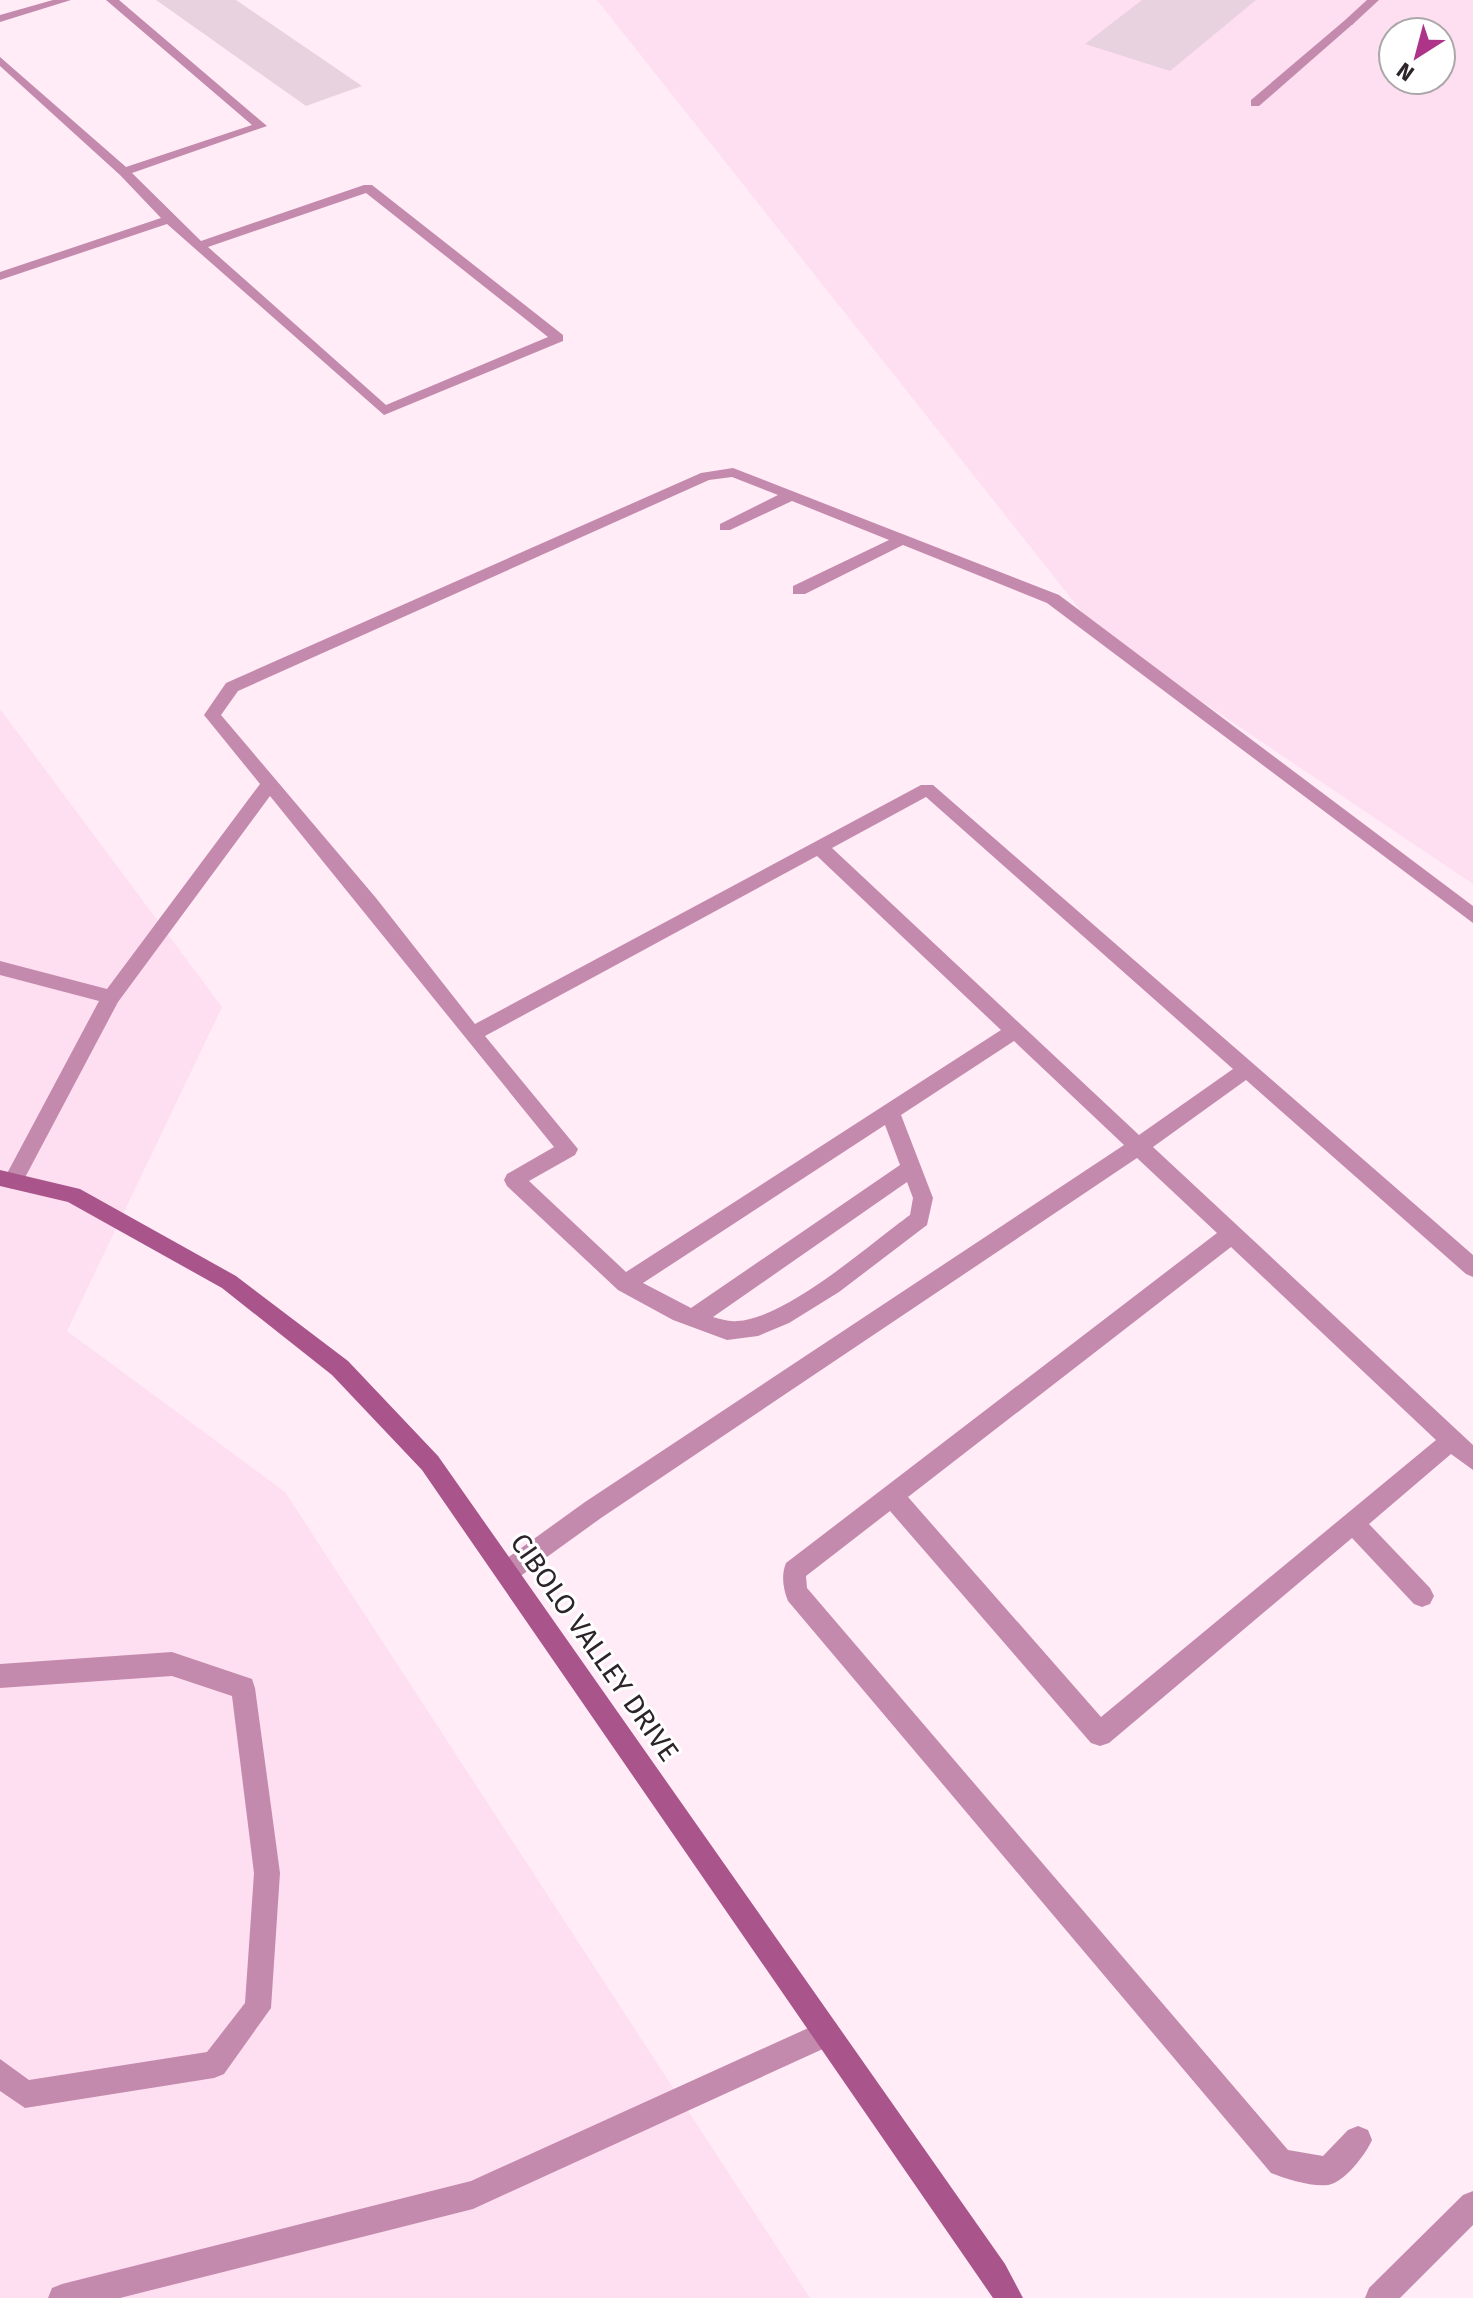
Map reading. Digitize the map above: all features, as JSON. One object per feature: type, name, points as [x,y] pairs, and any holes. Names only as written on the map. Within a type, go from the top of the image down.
[{"type":"main road","name":"CIBOLO VALLEY DRIVE","points":[[6,1180],[73,1195],[229,1282],[340,1368],[430,1463],[1009,2298]]},
{"type":"street","points":[[0,19],[65,0]]},
{"type":"street","points":[[112,0],[261,126],[124,172]]},
{"type":"street","points":[[1255,103],[1373,0]]},
{"type":"street","points":[[0,60],[124,172],[169,219],[199,246],[384,411],[558,338],[368,188],[199,246]]},
{"type":"street","points":[[0,276],[169,219]]},
{"type":"street","points":[[890,1113],[923,1198],[920,1219],[784,1317],[736,1332],[674,1312],[625,1284],[514,1180],[568,1149],[212,715],[232,687],[706,476],[733,472],[1053,599],[1473,916]]},
{"type":"street","points":[[725,527],[791,495]]},
{"type":"street","points":[[799,590],[903,539]]},
{"type":"street","points":[[6,1180],[111,997],[270,783]]},
{"type":"street","points":[[472,1034],[927,789],[1473,1268]]},
{"type":"street","points":[[819,847],[1473,1460]]},
{"type":"street","points":[[0,968],[111,997]]},
{"type":"street","points":[[625,1284],[1016,1030]]},
{"type":"street","points":[[507,1572],[593,1510],[1139,1146],[1247,1069]]},
{"type":"street","points":[[694,1318],[912,1168]]},
{"type":"street","points":[[1232,1234],[794,1571],[796,1593],[1281,2163],[1328,2171],[1358,2140]]},
{"type":"street","points":[[892,1496],[1100,1734],[1452,1440]]},
{"type":"street","points":[[1353,1523],[1422,1596]]},
{"type":"street","points":[[0,1676],[172,1664],[243,1688],[267,1873],[258,2008],[214,2064],[25,2094],[0,2073]]},
{"type":"street","points":[[62,2298],[126,2290],[473,2195],[826,2033]]},
{"type":"street","points":[[1379,2298],[1473,2205]]},
{"type":"shaded area","points":[[597,0],[1473,0],[1473,884],[1097,631]]},
{"type":"shaded area","points":[[0,709],[222,1007],[67,1331],[285,1492],[810,2298],[0,2298]]},
{"type":"building","points":[[156,0],[236,0],[362,86],[306,106]]},
{"type":"building","points":[[1142,0],[1256,0],[1170,71],[1085,44]]}]
